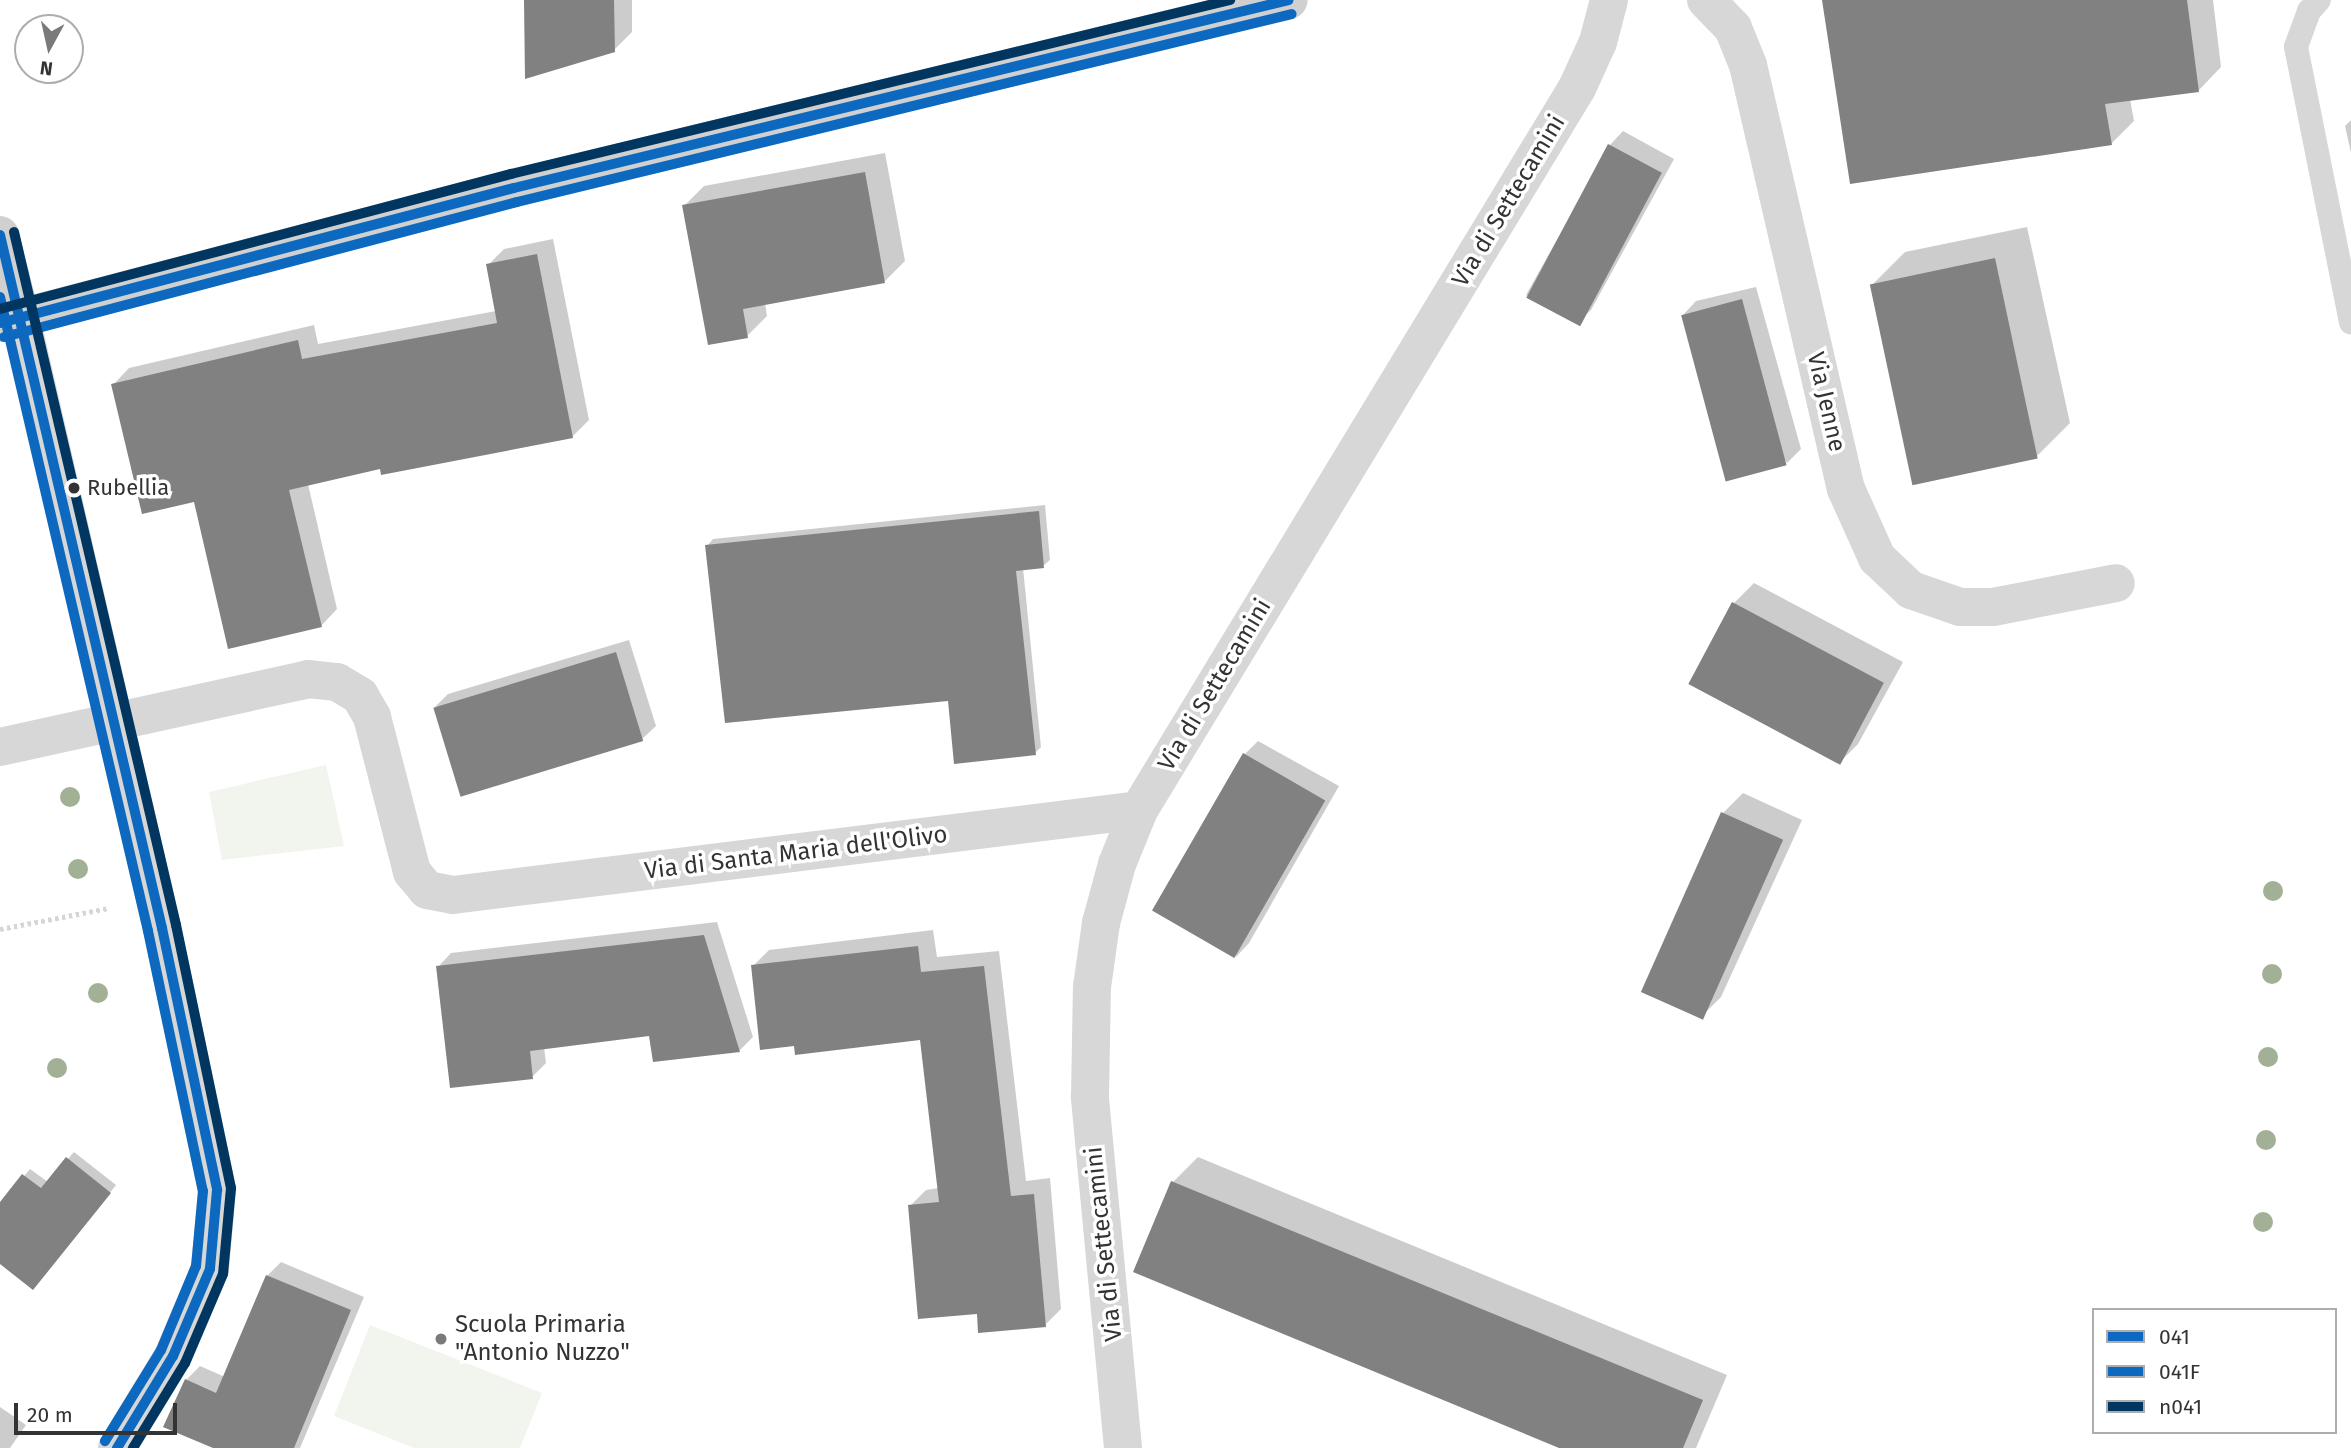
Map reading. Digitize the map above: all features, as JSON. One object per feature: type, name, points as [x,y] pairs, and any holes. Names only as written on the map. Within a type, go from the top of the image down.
[{"type":"street","points":[[10,320],[514,188],[1289,0]]},
{"type":"street","name":"Via di Settecamini","points":[[1123,1448],[1094,1152],[1089,1037],[1101,923],[1139,810],[1577,88],[1598,42],[1609,0]]},
{"type":"street","name":"Via Jenne","points":[[1706,0],[1733,28],[1748,65],[1846,489],[1877,558],[1910,590],[1960,607],[1993,607],[2116,583]]},
{"type":"street","points":[[0,235],[10,320],[114,720],[159,913],[217,1190],[217,1228],[210,1269],[173,1356],[117,1448]]},
{"type":"street","name":"Via di Santa Maria dell'Olivo","points":[[114,720],[308,679],[322,678],[350,688],[372,717],[412,872],[427,890],[453,895],[1139,810]]},
{"type":"street","points":[[0,747],[114,720]]},
{"type":"lane","points":[[2319,0],[2309,11],[2296,47],[2351,323]]},
{"type":"path","points":[[0,929],[159,913]]},
{"type":"shaded area","points":[[326,765],[344,846],[222,860],[209,792]]},
{"type":"shaded area","points":[[370,1325],[542,1393],[520,1448],[414,1448],[334,1416]]},
{"type":"building","points":[[524,0],[614,0],[615,52],[525,79]]},
{"type":"building","points":[[1822,0],[2187,0],[2199,92],[2105,104],[2112,145],[1850,184]]},
{"type":"building","points":[[1608,144],[1662,173],[1580,326],[1526,298]]},
{"type":"building","points":[[865,172],[885,283],[743,309],[748,338],[708,345],[682,205]]},
{"type":"building","points":[[537,254],[573,438],[381,475],[380,469],[289,490],[322,627],[228,649],[194,502],[142,514],[111,384],[298,340],[302,359],[497,323],[486,264]]},
{"type":"building","points":[[1995,258],[2038,459],[1912,485],[1870,285]]},
{"type":"building","points":[[1742,299],[1787,465],[1726,481],[1681,315]]},
{"type":"building","points":[[1039,511],[1044,568],[1016,571],[1036,755],[954,764],[948,701],[725,723],[705,545]]},
{"type":"building","points":[[1732,602],[1884,683],[1840,765],[1688,684]]},
{"type":"building","points":[[616,652],[643,741],[461,797],[433,708]]},
{"type":"building","points":[[1243,753],[1325,800],[1234,958],[1152,911]]},
{"type":"building","points":[[1721,812],[1783,840],[1703,1020],[1641,992]]},
{"type":"building","points":[[704,935],[740,1052],[653,1062],[649,1036],[530,1051],[533,1079],[450,1088],[436,966]]},
{"type":"building","points":[[918,946],[921,972],[984,966],[1011,1196],[1034,1194],[1046,1327],[978,1333],[977,1314],[918,1319],[908,1205],[939,1202],[920,1040],[795,1055],[794,1046],[760,1050],[751,965]]},
{"type":"building","points":[[66,1157],[111,1193],[33,1290],[0,1264],[0,1202],[22,1174],[41,1188]]},
{"type":"building","points":[[1171,1181],[1703,1400],[1683,1448],[1559,1448],[1133,1272]]},
{"type":"building","points":[[266,1275],[351,1310],[294,1448],[213,1448],[163,1427],[185,1379],[216,1393]]},
{"type":"transit line","name":"n041","points":[[0,309],[511,174],[1230,0]]},
{"type":"transit line","name":"041","points":[[0,323],[514,188],[1289,0]]},
{"type":"transit line","name":"041F","points":[[4,337],[517,202],[1292,14]]},
{"type":"transit line","name":"n041","points":[[14,232],[176,925],[231,1188],[223,1274],[185,1363],[133,1448]]},
{"type":"transit line","name":"041","points":[[0,235],[162,928],[217,1190],[210,1269],[173,1356],[117,1448]]},
{"type":"transit line","name":"041F","points":[[0,297],[148,931],[203,1191],[196,1266],[161,1350],[105,1441]]},
{"type":"place","name":"Rubellia","points":[[74,488]]},
{"type":"place","name":"Scuola Primaria \"Antonio Nuzzo\"","points":[[441,1339]]}]
